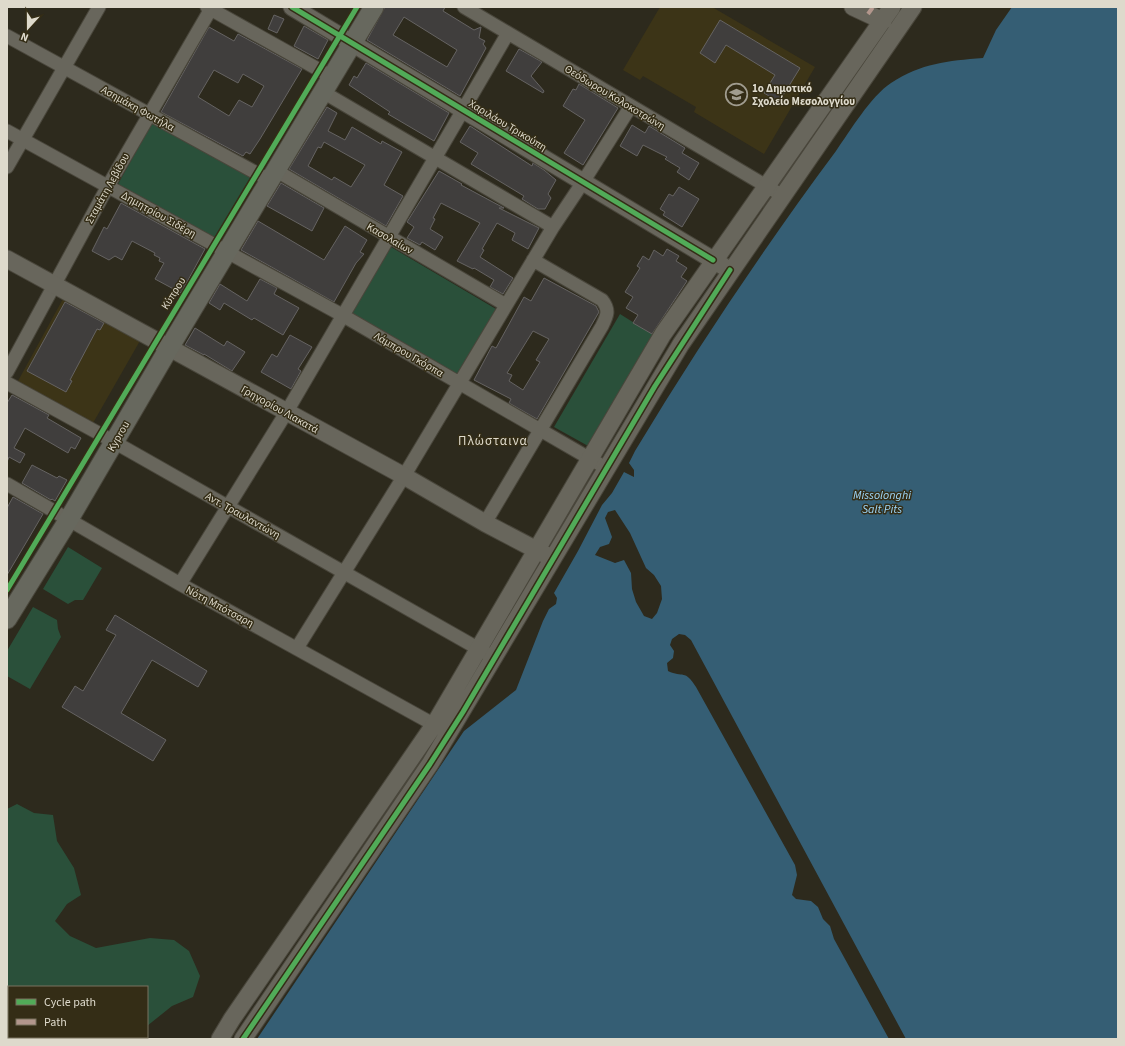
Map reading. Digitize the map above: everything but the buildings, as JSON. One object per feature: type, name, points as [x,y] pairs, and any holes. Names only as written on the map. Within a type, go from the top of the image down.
[{"type":"main road","points":[[227,251],[374,7]]},
{"type":"main road","name":"Kyprou","points":[[9,611],[69,519],[227,251]]},
{"type":"street","points":[[7,167],[99,7]]},
{"type":"street","name":"Χαριλάου Τρικούπη","points":[[292,7],[730,270]]},
{"type":"street","name":"Θεόδωρου Κολοκοτρώνη","points":[[464,7],[783,196]]},
{"type":"street","points":[[243,1039],[430,764],[442,729],[479,649],[663,334],[713,260],[888,14],[853,7]]},
{"type":"street","points":[[220,1039],[283,945],[494,658],[666,368],[730,270],[783,196],[913,7]]},
{"type":"street","points":[[210,8],[327,84],[436,158],[553,227]]},
{"type":"street","name":"Σταμάτη Λεβίδου","points":[[7,372],[108,186],[210,8]]},
{"type":"street","points":[[180,584],[286,413],[508,33]]},
{"type":"street","name":"Ασημάκη Φωτήλα","points":[[7,36],[149,114],[272,175]]},
{"type":"street","points":[[297,648],[404,476],[553,227],[630,106]]},
{"type":"street","name":"Δημητρίου Σιδέρη","points":[[7,131],[227,251]]},
{"type":"street","name":"Κασολαίων","points":[[272,175],[389,238],[506,305]]},
{"type":"street","name":"Λάμπρου Γκόρπα","points":[[227,251],[342,315],[606,468]]},
{"type":"street","name":"Γρηγορίου Λιακατά","points":[[7,259],[286,413],[404,476],[484,523],[553,559]]},
{"type":"street","points":[[484,523],[602,326],[608,313],[602,300],[533,260]]},
{"type":"street","name":"Αντ. Τραυλαντώνη","points":[[7,383],[115,442],[227,507],[345,571],[494,658]]},
{"type":"street","name":"Νότη Μπότσαρη","points":[[7,484],[180,584],[442,729]]},
{"type":"shaded area","name":"1ο Δημοτικό Σχολείο Μεσολογγίου","points":[[660,7],[712,7],[815,67],[764,154],[694,112],[696,107],[643,76],[640,80],[623,70]]},
{"type":"shaded area","points":[[64,297],[141,339],[93,423],[18,381]]},
{"type":"green space","points":[[153,121],[252,175],[214,239],[117,186]]},
{"type":"green space","points":[[391,247],[496,309],[457,374],[351,313]]},
{"type":"green space","points":[[620,314],[655,336],[590,447],[554,427]]},
{"type":"green space","points":[[68,547],[102,568],[83,600],[75,600],[68,604],[43,589]]},
{"type":"green space","points":[[33,607],[57,620],[61,637],[30,689],[7,676],[7,651]]},
{"type":"green space","points":[[17,804],[34,813],[53,815],[57,841],[74,868],[81,895],[67,904],[55,921],[70,936],[96,948],[150,938],[174,940],[189,951],[200,976],[193,997],[172,1006],[148,1025],[148,986],[8,986],[8,1038],[133,1038],[7,1039],[7,809]]},
{"type":"water","name":"Missolonghi Salt Pits","points":[[1012,7],[1118,7],[1118,1039],[906,1039],[691,640],[685,635],[679,634],[672,639],[670,645],[674,651],[673,658],[667,663],[668,671],[686,676],[696,687],[795,865],[797,875],[792,895],[796,899],[811,901],[818,907],[823,919],[830,926],[834,939],[889,1039],[257,1039],[464,731],[516,690],[543,621],[549,609],[556,604],[557,598],[554,593],[602,505],[612,493],[624,472],[634,477],[634,470],[629,463],[658,413],[757,261],[861,114],[883,89],[902,76],[935,64],[983,58],[996,30]],"holes":[[[615,510],[630,533],[646,568],[654,575],[661,586],[662,599],[657,613],[652,619],[644,616],[636,602],[632,589],[631,573],[624,560],[615,563],[595,555],[600,547],[609,544],[612,537],[605,518],[608,512]]]},
{"type":"marked path","points":[[868,14],[873,7]]},
{"type":"cycle path","points":[[292,7],[713,260]]},
{"type":"cycle path","name":"Κύπρου","points":[[7,590],[357,7]]},
{"type":"cycle path","points":[[243,1039],[430,764],[463,712],[655,386],[730,270]]},
{"type":"place","name":"1ο Δημοτικό Σχολείο Μεσολογγίου","points":[[736,94]]},
{"type":"district","name":"Πλώσταινα","points":[[493,440]]}]
